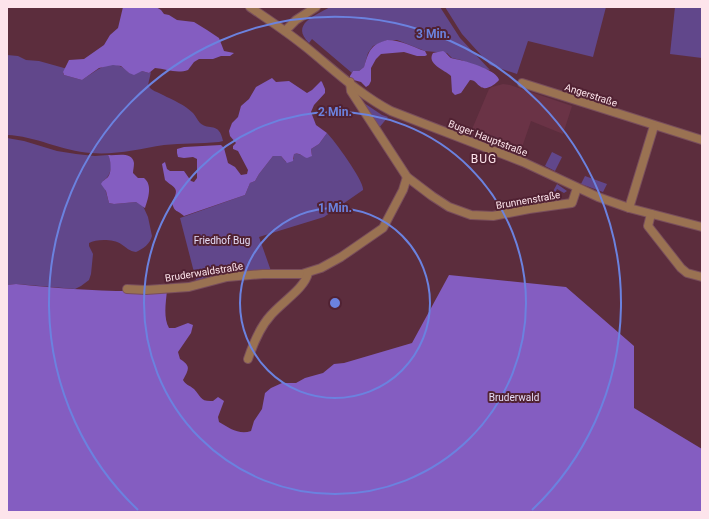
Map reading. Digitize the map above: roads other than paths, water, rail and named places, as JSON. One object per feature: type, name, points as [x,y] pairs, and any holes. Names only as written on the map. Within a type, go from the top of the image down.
[{"type":"street","name":"Buger Hauptstraße","points":[[250,7],[285,31],[378,104],[391,111],[523,162],[577,188],[629,208],[702,227]]},
{"type":"street","points":[[285,31],[296,20],[316,7]]},
{"type":"street","points":[[350,82],[351,91],[407,177]]},
{"type":"street","name":"Angerstraße","points":[[522,83],[702,140]]},
{"type":"street","points":[[629,208],[654,126]]},
{"type":"street","name":"Brunnenstraße","points":[[407,177],[449,207],[471,215],[493,216],[529,208],[572,203],[577,188]]},
{"type":"street","name":"Bruderwaldstraße","points":[[126,289],[146,290],[189,287],[227,277],[243,275],[308,273],[341,257],[383,228],[403,190],[407,177]]},
{"type":"street","points":[[651,214],[648,226],[681,268],[687,273],[702,277]]},
{"type":"street","points":[[248,359],[261,329],[270,316],[304,284],[308,273]]},
{"type":"district","name":"BUG","points":[[484,159]]},
{"type":"park label","name":"Friedhof Bug","points":[[222,240]]},
{"type":"park label","name":"Bruderwald","points":[[514,397]]}]
